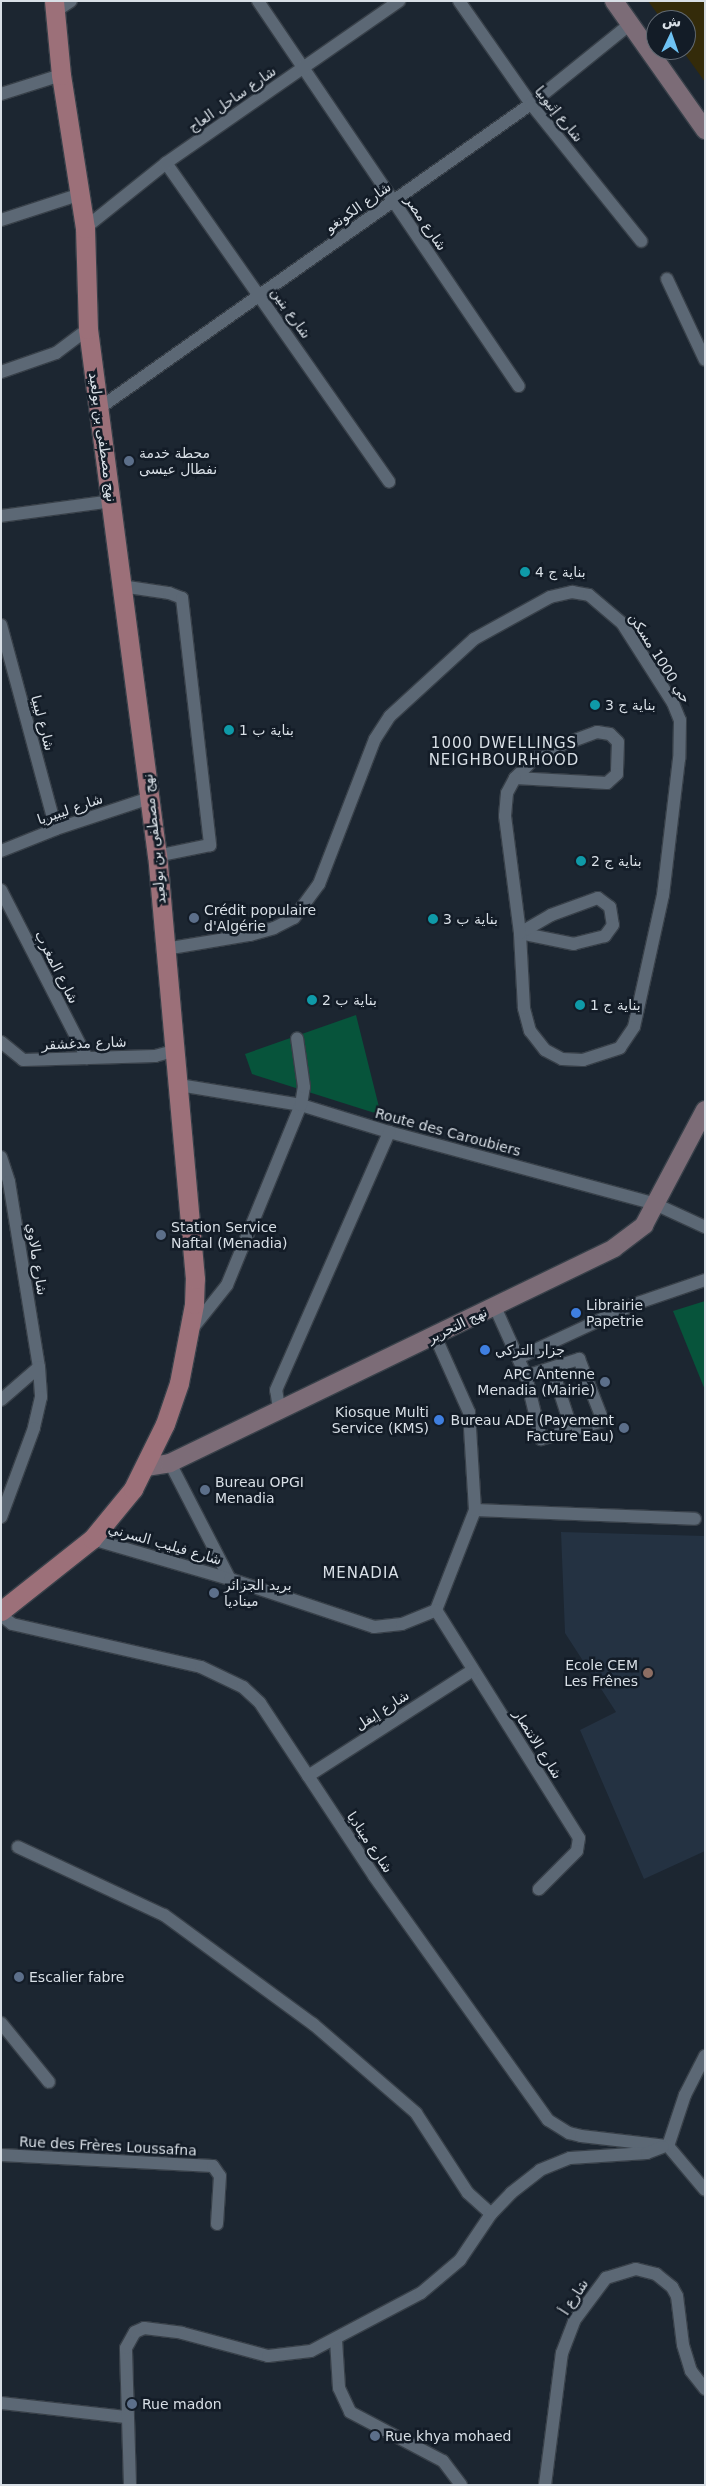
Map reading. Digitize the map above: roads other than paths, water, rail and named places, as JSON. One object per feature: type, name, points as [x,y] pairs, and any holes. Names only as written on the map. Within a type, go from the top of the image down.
[{"type":"main road","name":"نهج مصطفى بن بولعيد","points":[[1,1611],[92,1539],[118,1511],[146,1467],[179,1383],[192,1329],[195,1279],[157,856],[88,329],[85,228],[61,75],[60,4]]},
{"type":"street","name":"شارع مصر","points":[[258,1],[519,386]]},
{"type":"street","name":"شارع ساحل العاج","points":[[85,228],[166,163],[399,1]]},
{"type":"street","name":"شارع إثيوبيا","points":[[459,1],[531,104],[641,241]]},
{"type":"street","points":[[614,1],[705,130]]},
{"type":"street","name":"شارع الكونغو","points":[[98,410],[531,104],[630,24]]},
{"type":"street","points":[[1,94],[61,75]]},
{"type":"street","name":"شارع بنين","points":[[166,163],[260,294],[389,482]]},
{"type":"street","points":[[1,220],[81,194]]},
{"type":"street","points":[[667,279],[705,360]]},
{"type":"street","points":[[1,372],[56,353],[88,329]]},
{"type":"street","points":[[1,516],[112,501]]},
{"type":"street","points":[[121,586],[170,593],[182,598],[210,845],[157,856]]},
{"type":"street","name":"حي 1000 مسكن","points":[[165,949],[250,935],[274,928],[294,918],[319,884],[375,739],[390,716],[474,638],[550,597],[572,592],[590,595],[622,623],[673,703],[680,720],[679,759],[663,895],[634,1026],[620,1048],[583,1060],[562,1059],[545,1050],[530,1031],[524,1008],[520,933],[504,816],[507,794],[515,778],[540,753],[589,735],[610,734],[618,742],[617,774],[607,783],[515,778]]},
{"type":"street","name":"شارع ليبيا","points":[[1,625],[56,829]]},
{"type":"street","name":"شارع ليبيريا","points":[[1,851],[56,829],[150,798]]},
{"type":"street","name":"شارع المغرب","points":[[1,890],[87,1058]]},
{"type":"street","points":[[598,898],[610,907],[613,925],[606,936],[574,944],[520,933],[551,915],[598,898]]},
{"type":"street","points":[[192,1329],[227,1285],[301,1105],[304,1087],[297,1038]]},
{"type":"street","name":"شارع مدغشقر","points":[[1,1042],[23,1060],[155,1056],[174,1051]]},
{"type":"street","name":"Route des Caroubiers","points":[[179,1085],[301,1105],[389,1132],[655,1204],[705,1227]]},
{"type":"street","name":"نهج التحرير","points":[[146,1467],[170,1463],[279,1408],[435,1336],[614,1248],[644,1226],[705,1110]]},
{"type":"street","points":[[279,1408],[276,1390],[389,1132]]},
{"type":"street","name":"شارع مالاوي","points":[[1,1157],[9,1182],[39,1368],[41,1397],[34,1428],[1,1517]]},
{"type":"street","points":[[518,1358],[632,1305],[705,1280]]},
{"type":"street","points":[[495,1307],[526,1376],[541,1439],[603,1421],[579,1359],[526,1376]]},
{"type":"street","points":[[435,1336],[470,1412],[475,1510],[436,1610]]},
{"type":"street","points":[[1,1400],[39,1368]]},
{"type":"street","points":[[552,1368],[572,1430]]},
{"type":"street","name":"شارع فيليب السرني","points":[[170,1463],[230,1579]]},
{"type":"street","points":[[475,1510],[695,1519]]},
{"type":"street","name":"شارع فيليب السرني","points":[[92,1539],[230,1579],[374,1627],[402,1624],[436,1610]]},
{"type":"street","name":"شارع الانتصار","points":[[436,1610],[579,1838],[577,1851],[539,1889]]},
{"type":"street","name":"شارع ميناديا","points":[[1,1615],[12,1624],[223,1675],[243,1687],[260,1703],[374,1876],[548,2120],[569,2133],[581,2136],[668,2146]]},
{"type":"street","name":"شارع إيفل","points":[[308,1776],[473,1670]]},
{"type":"street","points":[[18,1847],[164,1915],[313,2024],[416,2113],[468,2193],[491,2214]]},
{"type":"street","points":[[1,2023],[49,2082]]},
{"type":"street","points":[[668,2146],[688,2086],[705,2056]]},
{"type":"street","points":[[668,2146],[705,2190]]},
{"type":"street","points":[[130,2485],[126,2416],[126,2348],[132,2335],[140,2330],[182,2333],[268,2356],[312,2351],[422,2293],[460,2260],[491,2214],[526,2179],[554,2163],[570,2158],[647,2153],[668,2146]]},
{"type":"street","name":"Rue des Frères Loussafna","points":[[1,2156],[213,2166],[220,2176],[217,2224]]},
{"type":"street","name":"شارع أ","points":[[545,2485],[562,2353],[574,2322],[606,2278],[636,2268],[656,2274],[672,2287],[677,2296],[683,2345],[691,2371],[705,2389]]},
{"type":"street","points":[[336,2340],[339,2388],[350,2412],[443,2461],[461,2485]]},
{"type":"street","points":[[1,2403],[126,2416]]},
{"type":"place","name":"محطة خدمة نفطال عيسى","points":[[129,461]]},
{"type":"place","name":"بناية ج 4","points":[[525,572]]},
{"type":"place","name":"بناية ج 3","points":[[595,705]]},
{"type":"place","name":"بناية ب 1","points":[[229,730]]},
{"type":"place","name":"بناية ج 2","points":[[581,861]]},
{"type":"place","name":"Crédit populaire d'Algérie","points":[[194,918]]},
{"type":"place","name":"بناية ب 3","points":[[433,919]]},
{"type":"place","name":"بناية ب 2","points":[[312,1000]]},
{"type":"place","name":"بناية ج 1","points":[[580,1005]]},
{"type":"place","name":"Station Service Naftal (Menadia)","points":[[161,1235]]},
{"type":"place","name":"Librairie Papetrie","points":[[576,1313]]},
{"type":"place","name":"جزار التركي","points":[[485,1350]]},
{"type":"place","name":"APC Antenne Menadia (Mairie)","points":[[605,1382]]},
{"type":"place","name":"Kiosque Multi Service (KMS)","points":[[439,1420]]},
{"type":"place","name":"Bureau ADE (Payement Facture Eau)","points":[[624,1428]]},
{"type":"place","name":"Bureau OPGI Menadia","points":[[205,1490]]},
{"type":"place","name":"بريد الجزائر ميناديا","points":[[214,1593]]},
{"type":"place","name":"Ecole CEM Les Frênes","points":[[648,1673]]},
{"type":"place","name":"Escalier fabre","points":[[19,1977]]},
{"type":"place","name":"Rue madon","points":[[132,2404]]},
{"type":"place","name":"Rue khya mohaed","points":[[375,2436]]},
{"type":"district","name":"1000 DWELLINGS NEIGHBOURHOOD","points":[[504,752]]},
{"type":"district","name":"MENADIA","points":[[361,1574]]}]
